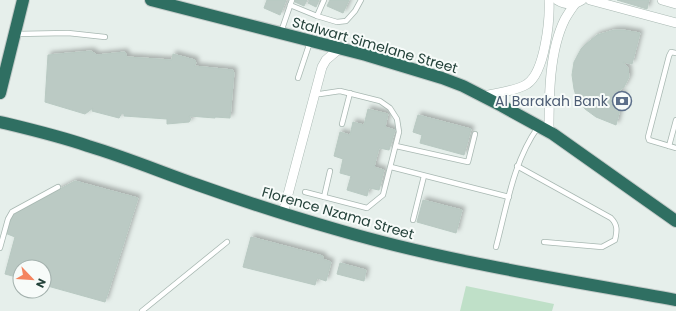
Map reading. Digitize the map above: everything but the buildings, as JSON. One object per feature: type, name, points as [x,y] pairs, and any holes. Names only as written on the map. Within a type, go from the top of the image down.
[{"type":"highway","points":[[0,93],[23,0]]},
{"type":"highway","name":"Stalwart Simelane Street","points":[[151,0],[340,48],[442,78],[483,96],[544,128],[676,221]]},
{"type":"highway","name":"Florence Nzama Street","points":[[0,122],[87,145],[197,185],[283,213],[335,229],[421,252],[467,262],[676,300]]},
{"type":"street","points":[[483,96],[521,86],[534,78],[546,38],[549,0]]},
{"type":"street","points":[[557,0],[566,4],[578,2]]},
{"type":"street","points":[[590,0],[643,16],[676,23]]},
{"type":"street","points":[[662,0],[676,4]]},
{"type":"street","points":[[544,128],[557,40],[565,20],[578,2]]},
{"type":"street","points":[[283,213],[322,67],[326,60],[340,48]]},
{"type":"lane","points":[[281,33],[292,0]]},
{"type":"lane","points":[[317,16],[324,0]]},
{"type":"lane","points":[[290,6],[317,16],[338,22],[346,22],[355,11],[361,0]]},
{"type":"lane","points":[[15,34],[68,34],[105,37]]},
{"type":"lane","points":[[298,78],[311,41]]},
{"type":"lane","points":[[676,53],[671,52],[669,56],[648,137],[650,140],[676,148]]},
{"type":"lane","points":[[305,192],[367,208],[383,195],[399,132],[397,119],[390,108],[380,101],[340,91],[320,94],[315,93]]},
{"type":"lane","points":[[342,124],[350,93]]},
{"type":"lane","points":[[669,146],[676,120]]},
{"type":"lane","points":[[496,247],[517,166],[530,139],[544,128]]},
{"type":"lane","points":[[396,146],[468,162],[475,134]]},
{"type":"lane","points":[[517,166],[611,218],[616,223],[617,232],[615,240],[602,247],[544,242]]},
{"type":"lane","points":[[390,167],[509,197]]},
{"type":"lane","points":[[324,197],[330,171]]},
{"type":"lane","points":[[413,220],[424,176]]},
{"type":"lane","points":[[0,248],[8,219],[12,212],[58,187]]},
{"type":"lane","points":[[142,311],[227,242]]},
{"type":"green space","points":[[466,286],[554,304],[552,311],[460,311]]},
{"type":"place","name":"Al Barakah Bank","points":[[622,101]]}]
